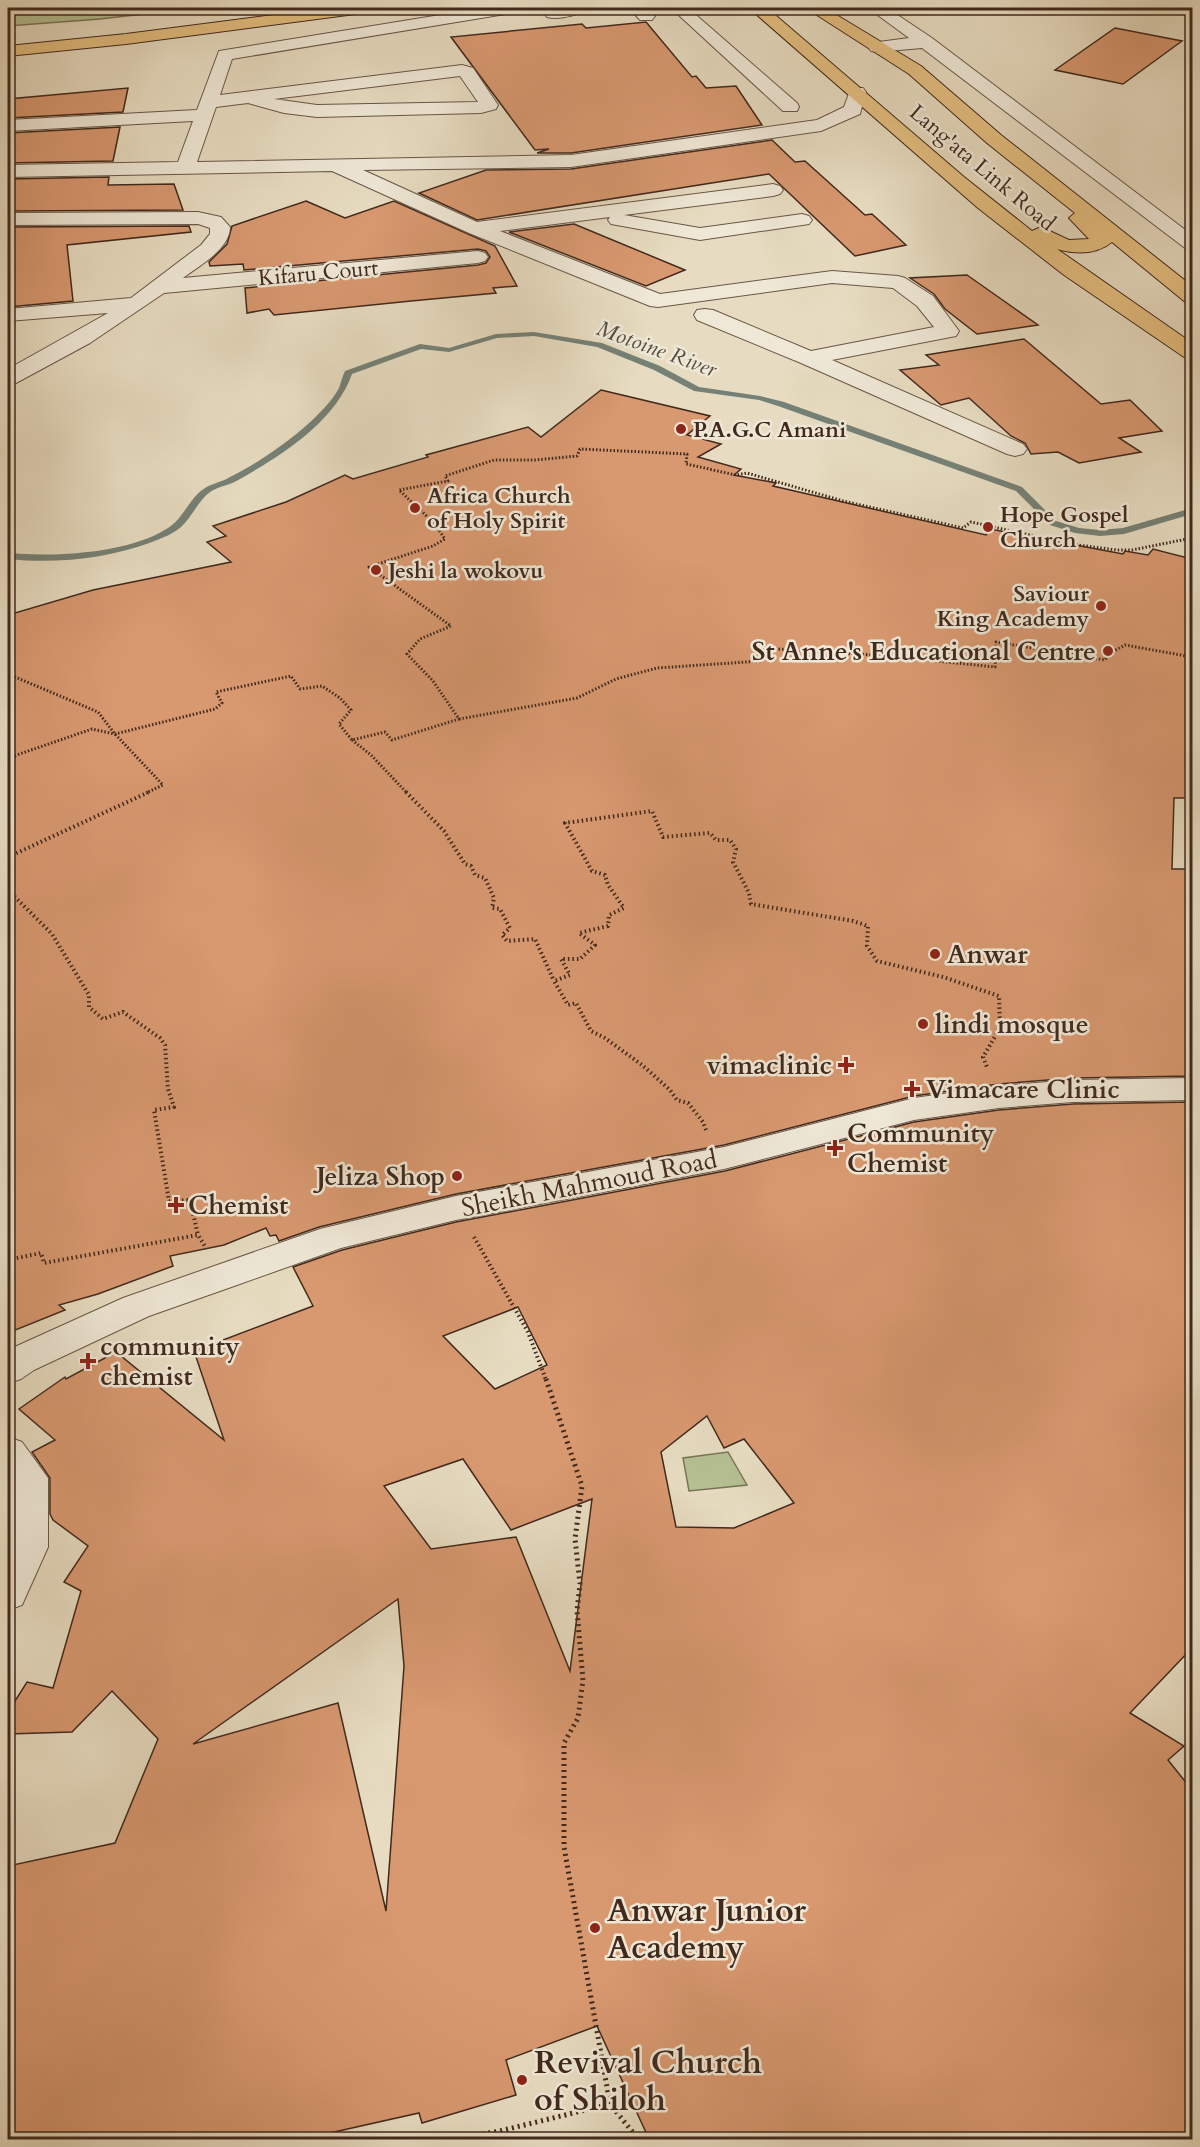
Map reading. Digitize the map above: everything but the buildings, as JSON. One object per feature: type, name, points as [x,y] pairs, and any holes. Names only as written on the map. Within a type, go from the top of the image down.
[{"type":"main road","points":[[8,39],[286,8]]},
{"type":"main road","points":[[8,51],[126,39],[363,8]]},
{"type":"main road","name":"Lang'ata Link Road","points":[[757,8],[857,92],[958,182],[1095,289],[1191,351]]},
{"type":"main road","name":"Lang'ata Link Road","points":[[814,8],[915,70],[994,139],[1192,296]]},
{"type":"main road","points":[[958,182],[1002,204],[1054,243],[1077,248],[1091,247],[1103,240],[1018,168],[994,139]]},
{"type":"street","points":[[185,169],[225,55],[511,8]]},
{"type":"street","points":[[553,13],[580,8]]},
{"type":"street","points":[[679,8],[790,107]]},
{"type":"street","points":[[876,8],[926,42],[1192,244]]},
{"type":"street","points":[[877,47],[926,42]]},
{"type":"street","points":[[8,125],[207,109],[253,98],[462,70],[467,72],[489,105],[317,111],[290,110],[253,98]]},
{"type":"street","points":[[8,171],[571,161],[821,124],[853,110],[857,92]]},
{"type":"street","points":[[337,166],[476,229],[658,301],[832,277],[898,282],[925,301],[948,331],[808,358]]},
{"type":"street","points":[[476,229],[773,190]]},
{"type":"street","points":[[584,215],[700,234],[802,219]]},
{"type":"street","points":[[8,219],[198,218],[214,221],[220,227],[220,235],[208,249],[136,304],[82,338],[8,378]]},
{"type":"street","name":"Kifaru Court","points":[[159,287],[478,257]]},
{"type":"street","points":[[8,315],[136,304]]},
{"type":"street","points":[[705,315],[1015,449]]},
{"type":"street","name":"Sheikh Mahmoud Road","points":[[8,1369],[21,1360],[136,1307],[333,1238],[456,1208],[724,1158],[914,1109],[1073,1091],[1192,1089]]},
{"type":"street","points":[[8,1452],[28,1478],[28,1548],[8,1594]]},
{"type":"path","points":[[459,719],[433,681],[407,654],[412,645],[423,637],[451,626],[369,567],[433,546],[445,539],[434,523],[399,490],[448,481],[445,476],[494,460],[535,460],[577,456],[580,449],[687,454],[686,464],[736,475],[747,473],[843,501],[963,528],[971,522],[1070,544],[1117,550],[1132,550],[1192,538]]},
{"type":"path","points":[[352,740],[384,732],[392,740],[459,719],[577,698],[616,678],[657,668],[761,661],[762,648],[889,656],[995,668],[996,642],[1105,660],[1110,653],[1125,645],[1192,657]]},
{"type":"path","points":[[8,674],[98,712],[115,734],[163,785],[8,857]]},
{"type":"path","points":[[8,758],[92,729],[115,734],[215,710],[222,704],[216,692],[291,676],[300,689],[322,686],[331,694],[342,697],[351,710],[339,724],[352,740],[375,758],[400,786],[432,815],[465,864],[471,866],[475,875],[485,878],[486,886],[495,900],[492,908],[500,909],[510,928],[502,935],[507,941],[535,939],[568,1005],[576,1003],[591,1031],[605,1038],[642,1065],[670,1090],[677,1100],[688,1103],[703,1122],[707,1134],[724,1158]]},
{"type":"path","points":[[554,981],[570,975],[561,959],[580,959],[596,945],[579,933],[608,926],[609,915],[624,908],[608,885],[605,875],[592,870],[565,823],[652,812],[663,837],[710,833],[716,840],[730,840],[736,849],[733,862],[749,893],[752,904],[853,921],[868,926],[867,946],[877,961],[944,977],[999,996],[1000,1028],[983,1057],[999,1098]]},
{"type":"path","points":[[8,890],[52,933],[89,995],[89,1007],[103,1019],[123,1012],[160,1038],[165,1045],[168,1089],[174,1107],[154,1110],[169,1201],[190,1200],[198,1235],[224,1276]]},
{"type":"path","points":[[456,1208],[515,1306],[528,1332],[559,1414],[582,1486],[575,1539],[580,1584],[578,1611],[583,1680],[578,1718],[564,1743],[564,1847],[610,2104],[639,2139]]},
{"type":"path","points":[[8,1260],[41,1253],[44,1263],[198,1235]]},
{"type":"path","points":[[447,2139],[500,2131],[610,2104]]},
{"type":"green space","points":[[8,8],[197,8],[8,26]]},
{"type":"green space","points":[[728,1452],[747,1485],[689,1491],[683,1458]]},
{"type":"waterway","name":"Motoine River","points":[[8,556],[46,558],[87,555],[128,547],[164,534],[177,525],[208,490],[248,471],[301,433],[333,403],[343,388],[348,373],[420,346],[449,350],[496,336],[534,334],[599,345],[657,368],[697,389],[760,398],[781,404],[1019,489],[1053,523],[1078,531],[1100,533],[1124,531],[1192,511]]},
{"type":"place","name":"P.A.G.C Amani","points":[[681,429]]},
{"type":"place","name":"Africa Church of Holy Spirit","points":[[415,508]]},
{"type":"place","name":"Hope Gospel Church","points":[[988,527]]},
{"type":"place","name":"Jeshi la wokovu","points":[[376,570]]},
{"type":"place","name":"Saviour King Academy","points":[[1101,606]]},
{"type":"place","name":"St Anne's Educational Centre","points":[[1108,651]]},
{"type":"place","name":"Anwar","points":[[935,954]]},
{"type":"place","name":"lindi mosque","points":[[923,1024]]},
{"type":"place","name":"vimaclinic","points":[[846,1065]]},
{"type":"place","name":"Vimacare Clinic","points":[[912,1089]]},
{"type":"place","name":"Community Chemist","points":[[835,1148]]},
{"type":"place","name":"Jeliza Shop","points":[[457,1176]]},
{"type":"place","name":"Chemist","points":[[176,1205]]},
{"type":"place","name":"community chemist","points":[[88,1361]]},
{"type":"place","name":"Anwar Junior Academy","points":[[595,1928]]},
{"type":"place","name":"Revival Church of Shiloh","points":[[522,2080]]}]
